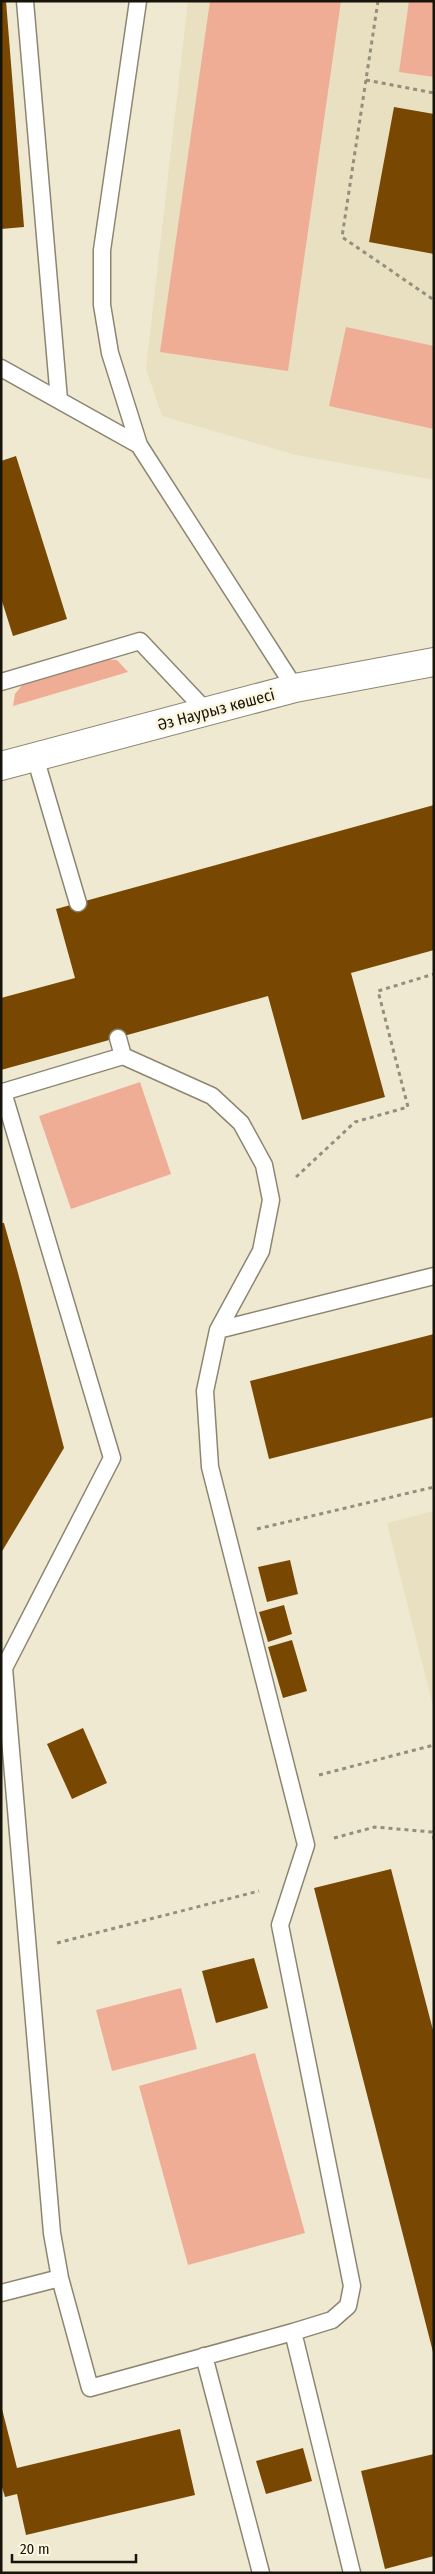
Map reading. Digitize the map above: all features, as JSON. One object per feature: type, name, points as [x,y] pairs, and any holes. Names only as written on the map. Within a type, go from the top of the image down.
[{"type":"street","name":"Әз Наурыз көшесі","points":[[1,766],[295,688],[434,662]]},
{"type":"lane","points":[[25,1],[58,400]]},
{"type":"lane","points":[[138,1],[102,260],[102,305],[110,353],[139,445],[295,688]]},
{"type":"lane","points":[[1,368],[139,445]]},
{"type":"lane","points":[[1,682],[140,641],[207,712]]},
{"type":"lane","points":[[35,757],[78,903]]},
{"type":"lane","points":[[118,1038],[124,1056]]},
{"type":"lane","points":[[124,1056],[212,1096],[241,1123],[264,1165],[271,1200],[262,1251],[218,1330],[205,1391],[210,1467],[292,1782],[306,1845],[280,1924],[352,2286],[348,2306],[332,2320],[90,2388],[60,2278],[52,2233],[4,1668],[112,1458],[3,1092],[124,1056]]},
{"type":"lane","points":[[218,1330],[434,1276]]},
{"type":"lane","points":[[1,2293],[60,2278]]},
{"type":"lane","points":[[293,2332],[352,2573]]},
{"type":"lane","points":[[204,2356],[261,2573]]},
{"type":"path","points":[[378,1],[342,236],[434,300]]},
{"type":"path","points":[[366,80],[434,93]]},
{"type":"path","points":[[271,1200],[355,1122],[408,1107],[378,991],[434,974]]},
{"type":"path","points":[[228,1536],[434,1487]]},
{"type":"path","points":[[292,1782],[434,1745]]},
{"type":"path","points":[[306,1845],[375,1827],[432,1832],[434,1839]]},
{"type":"path","points":[[27,1950],[293,1882]]},
{"type":"shaded area","points":[[188,1],[434,1],[434,480],[296,455],[162,416],[146,369]]},
{"type":"shaded area","points":[[210,1],[341,1],[288,371],[160,352]]},
{"type":"shaded area","points":[[409,1],[434,1],[434,77],[399,72]]},
{"type":"shaded area","points":[[346,327],[434,346],[434,429],[329,406]]},
{"type":"shaded area","points":[[100,659],[117,660],[128,672],[13,706],[15,694],[23,684]]},
{"type":"shaded area","points":[[140,1082],[171,1174],[71,1209],[39,1116]]},
{"type":"shaded area","points":[[434,1511],[434,1710],[387,1523]]},
{"type":"shaded area","points":[[181,1988],[197,2049],[112,2071],[96,2010]]},
{"type":"shaded area","points":[[255,2053],[305,2233],[188,2265],[139,2086]]},
{"type":"building","points":[[1,1],[6,1],[24,227],[1,229]]},
{"type":"building","points":[[394,107],[434,114],[434,254],[369,242]]},
{"type":"building","points":[[16,456],[67,619],[13,636],[1,598],[1,461]]},
{"type":"building","points":[[434,805],[434,950],[351,973],[385,1097],[302,1120],[268,996],[1,1070],[1,998],[75,978],[56,909]]},
{"type":"building","points":[[1,1223],[4,1223],[18,1273],[64,1448],[1,1553]]},
{"type":"building","points":[[434,1334],[434,1417],[269,1459],[250,1381]]},
{"type":"building","points":[[290,1560],[298,1594],[267,1602],[258,1567]]},
{"type":"building","points":[[284,1605],[292,1634],[268,1642],[259,1612]]},
{"type":"building","points":[[292,1640],[307,1691],[283,1698],[268,1647]]},
{"type":"building","points":[[83,1728],[107,1783],[72,1799],[47,1744]]},
{"type":"building","points":[[391,1869],[434,2034],[433,2352],[314,1888]]},
{"type":"building","points":[[254,1958],[268,2008],[216,2023],[202,1971]]},
{"type":"building","points":[[1,2405],[17,2468],[180,2429],[195,2495],[26,2535],[17,2494],[5,2497],[1,2484]]},
{"type":"building","points":[[303,2448],[312,2481],[266,2494],[256,2461]]},
{"type":"building","points":[[434,2454],[434,2556],[385,2569],[361,2471]]}]
